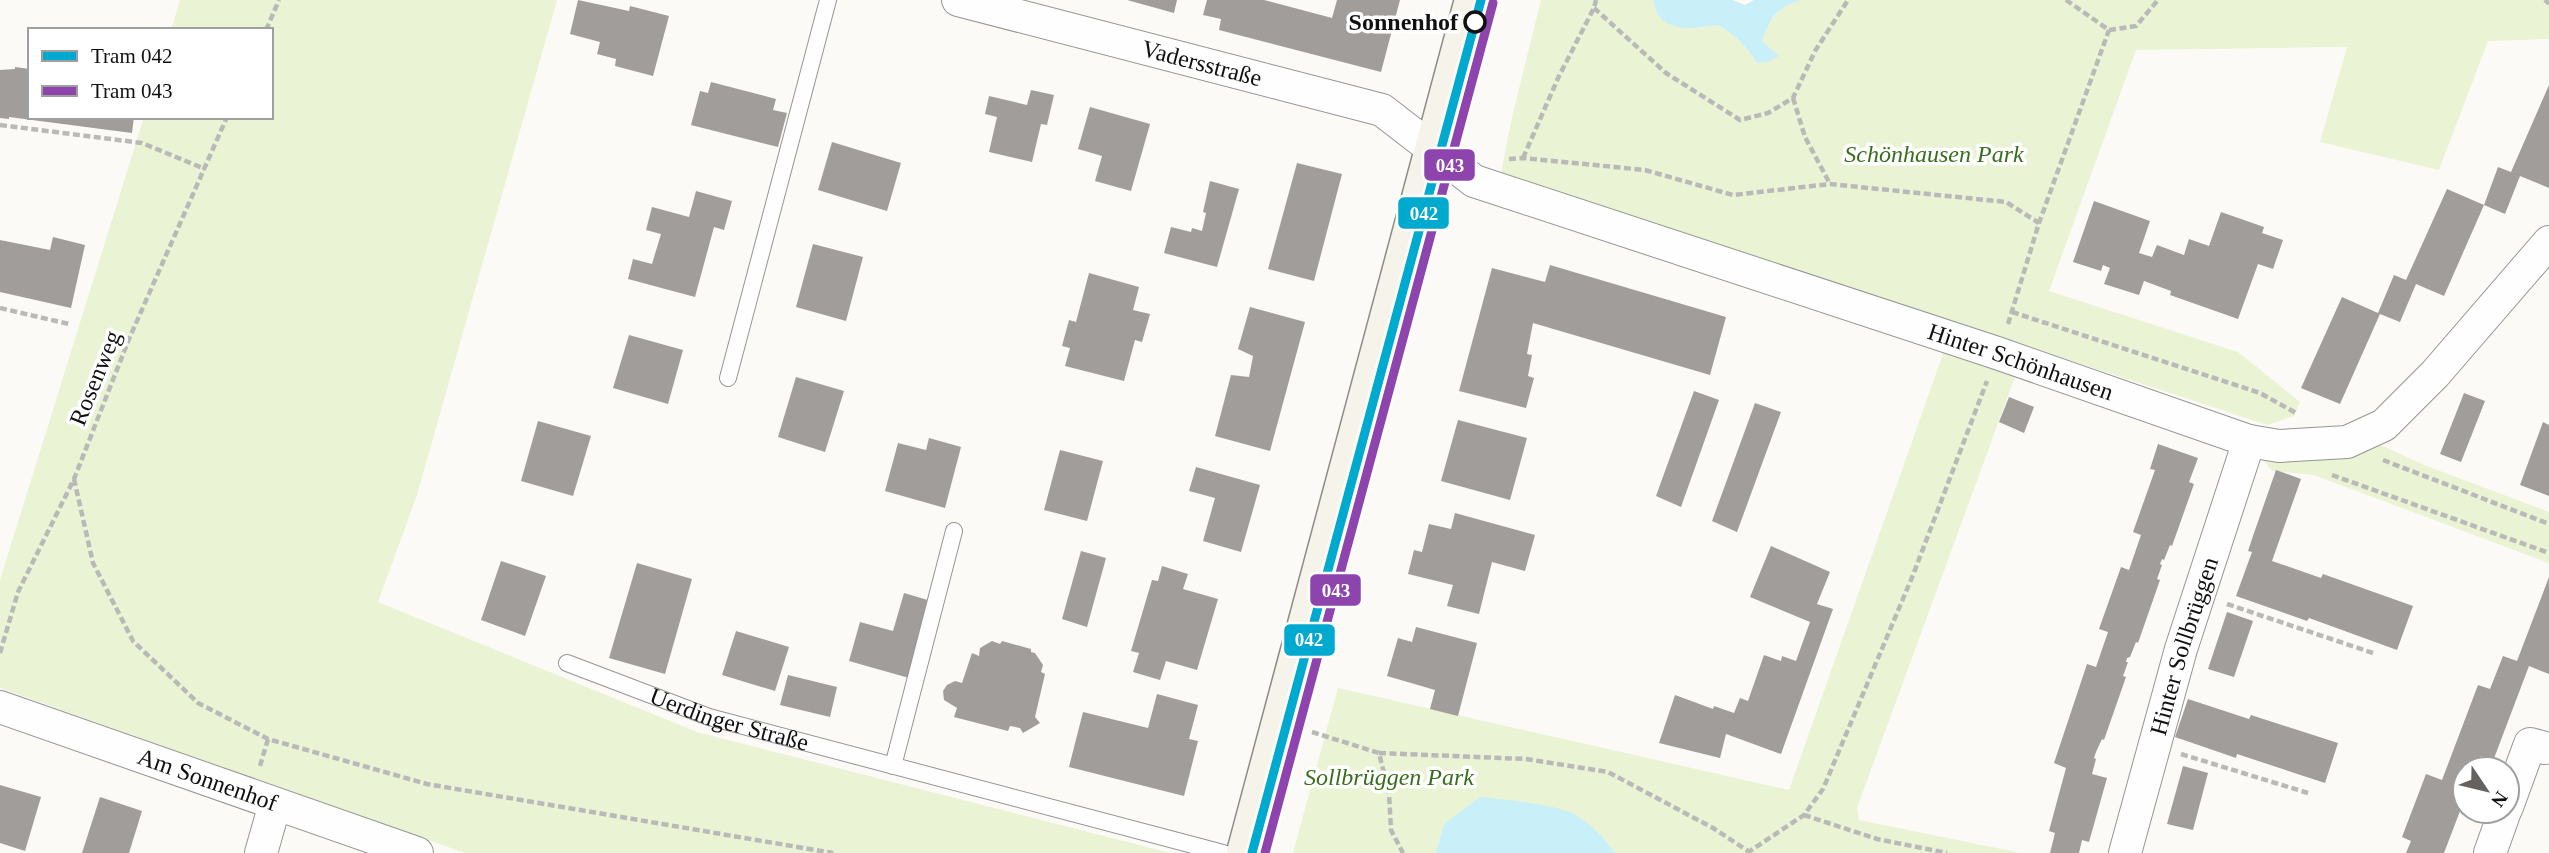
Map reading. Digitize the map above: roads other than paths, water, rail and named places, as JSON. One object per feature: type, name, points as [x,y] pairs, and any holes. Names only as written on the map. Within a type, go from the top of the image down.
[{"type":"main road","points":[[1246,853],[1474,0]]},
{"type":"street","name":"Vadersstraße","points":[[958,0],[1382,110],[1434,149]]},
{"type":"street","name":"Hinter Schönhausen","points":[[1434,149],[1474,181],[1997,353],[2249,442],[2279,446],[2347,442],[2384,425],[2435,374],[2549,242]]},
{"type":"street","name":"Hinter Sollbrüggen","points":[[2126,853],[2154,746],[2199,595],[2249,442]]},
{"type":"street","name":"Am Sonnenhof","points":[[0,707],[417,853]]},
{"type":"street","points":[[2521,768],[2530,744],[2548,745]]},
{"type":"street","points":[[261,853],[275,804]]},
{"type":"street","points":[[2490,853],[2500,825]]},
{"type":"lane","points":[[728,378],[828,0]]},
{"type":"lane","points":[[893,766],[954,531]]},
{"type":"lane","name":"Uerdinger Straße","points":[[567,663],[709,717],[1223,853]]},
{"type":"water","points":[[1653,0],[1732,0],[1745,5],[1754,0],[1801,0],[1780,10],[1765,32],[1762,41],[1779,56],[1768,62],[1757,63],[1740,41],[1718,25],[1687,28],[1671,25],[1658,14]]},
{"type":"water","points":[[1480,797],[1568,811],[1593,827],[1615,853],[1436,853],[1444,824]]},
{"type":"tram line","name":"042","points":[[1252,853],[1481,0]]},
{"type":"tram line","name":"043","points":[[1265,853],[1493,3]]},
{"type":"place","name":"Sonnenhof","points":[[1475,22]]},
{"type":"park label","name":"Schönhausen Park","points":[[1934,154]]},
{"type":"park label","name":"Sollbrüggen Park","points":[[1389,777]]}]
